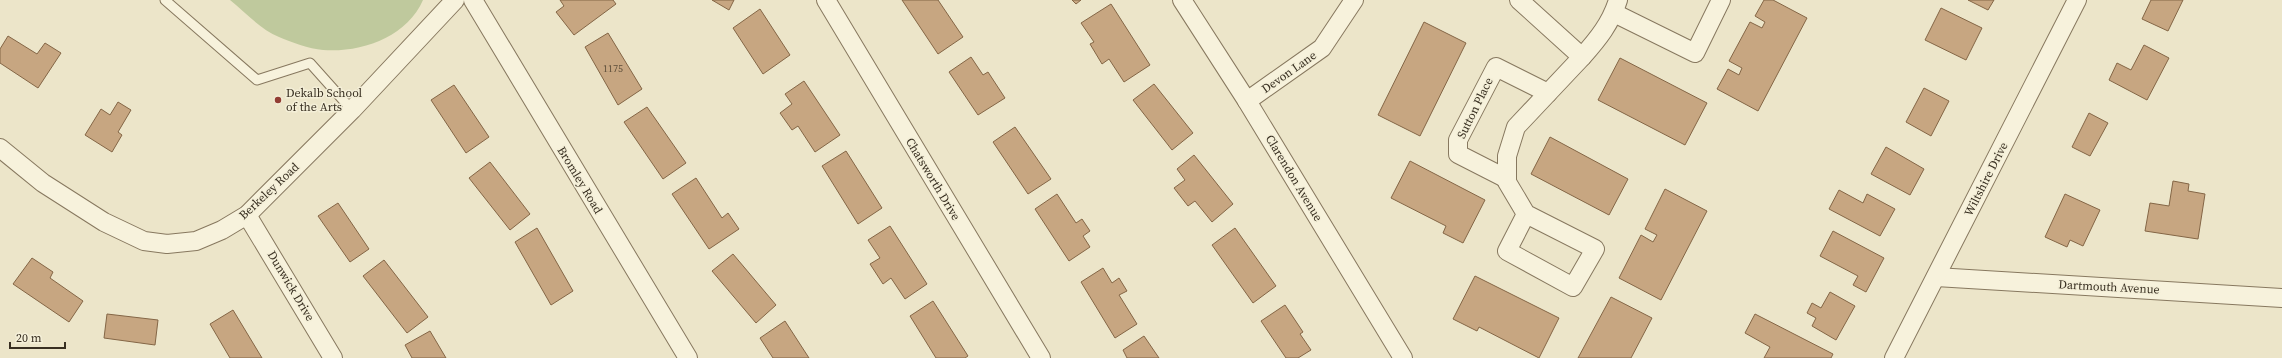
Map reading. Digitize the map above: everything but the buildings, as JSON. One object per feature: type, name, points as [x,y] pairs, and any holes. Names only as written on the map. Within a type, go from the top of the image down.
[{"type":"street","name":"Berkeley Road","points":[[0,148],[49,187],[104,222],[144,241],[167,244],[196,241],[222,230],[247,215],[352,110],[455,0]]},
{"type":"street","name":"Bromley Road","points":[[473,0],[688,358]]},
{"type":"street","name":"Chatsworth Drive","points":[[826,0],[1041,358]]},
{"type":"street","name":"Clarendon Avenue","points":[[1182,0],[1247,101],[1403,358]]},
{"type":"street","name":"Devon Lane","points":[[1247,101],[1322,48],[1354,0]]},
{"type":"street","points":[[1519,0],[1582,57]]},
{"type":"street","points":[[1526,214],[1507,251],[1573,287],[1595,249],[1526,214],[1507,182],[1507,156],[1516,127],[1604,32],[1616,7],[1696,53],[1721,0]]},
{"type":"street","name":"Wiltshire Drive","points":[[1894,358],[2077,0]]},
{"type":"street","name":"Sutton Place","points":[[1507,179],[1458,154],[1458,140],[1496,67],[1548,94]]},
{"type":"street","name":"Dunwick Drive","points":[[247,215],[333,358]]},
{"type":"street","name":"Dartmouth Avenue","points":[[1936,277],[2282,298]]},
{"type":"lane","points":[[165,0],[257,80],[310,63],[352,110]]},
{"type":"green space","points":[[230,0],[423,0],[416,13],[406,24],[381,40],[352,49],[323,50],[295,43],[272,34]]},
{"type":"place","name":"Dekalb School of the Arts","points":[[278,100]]}]
